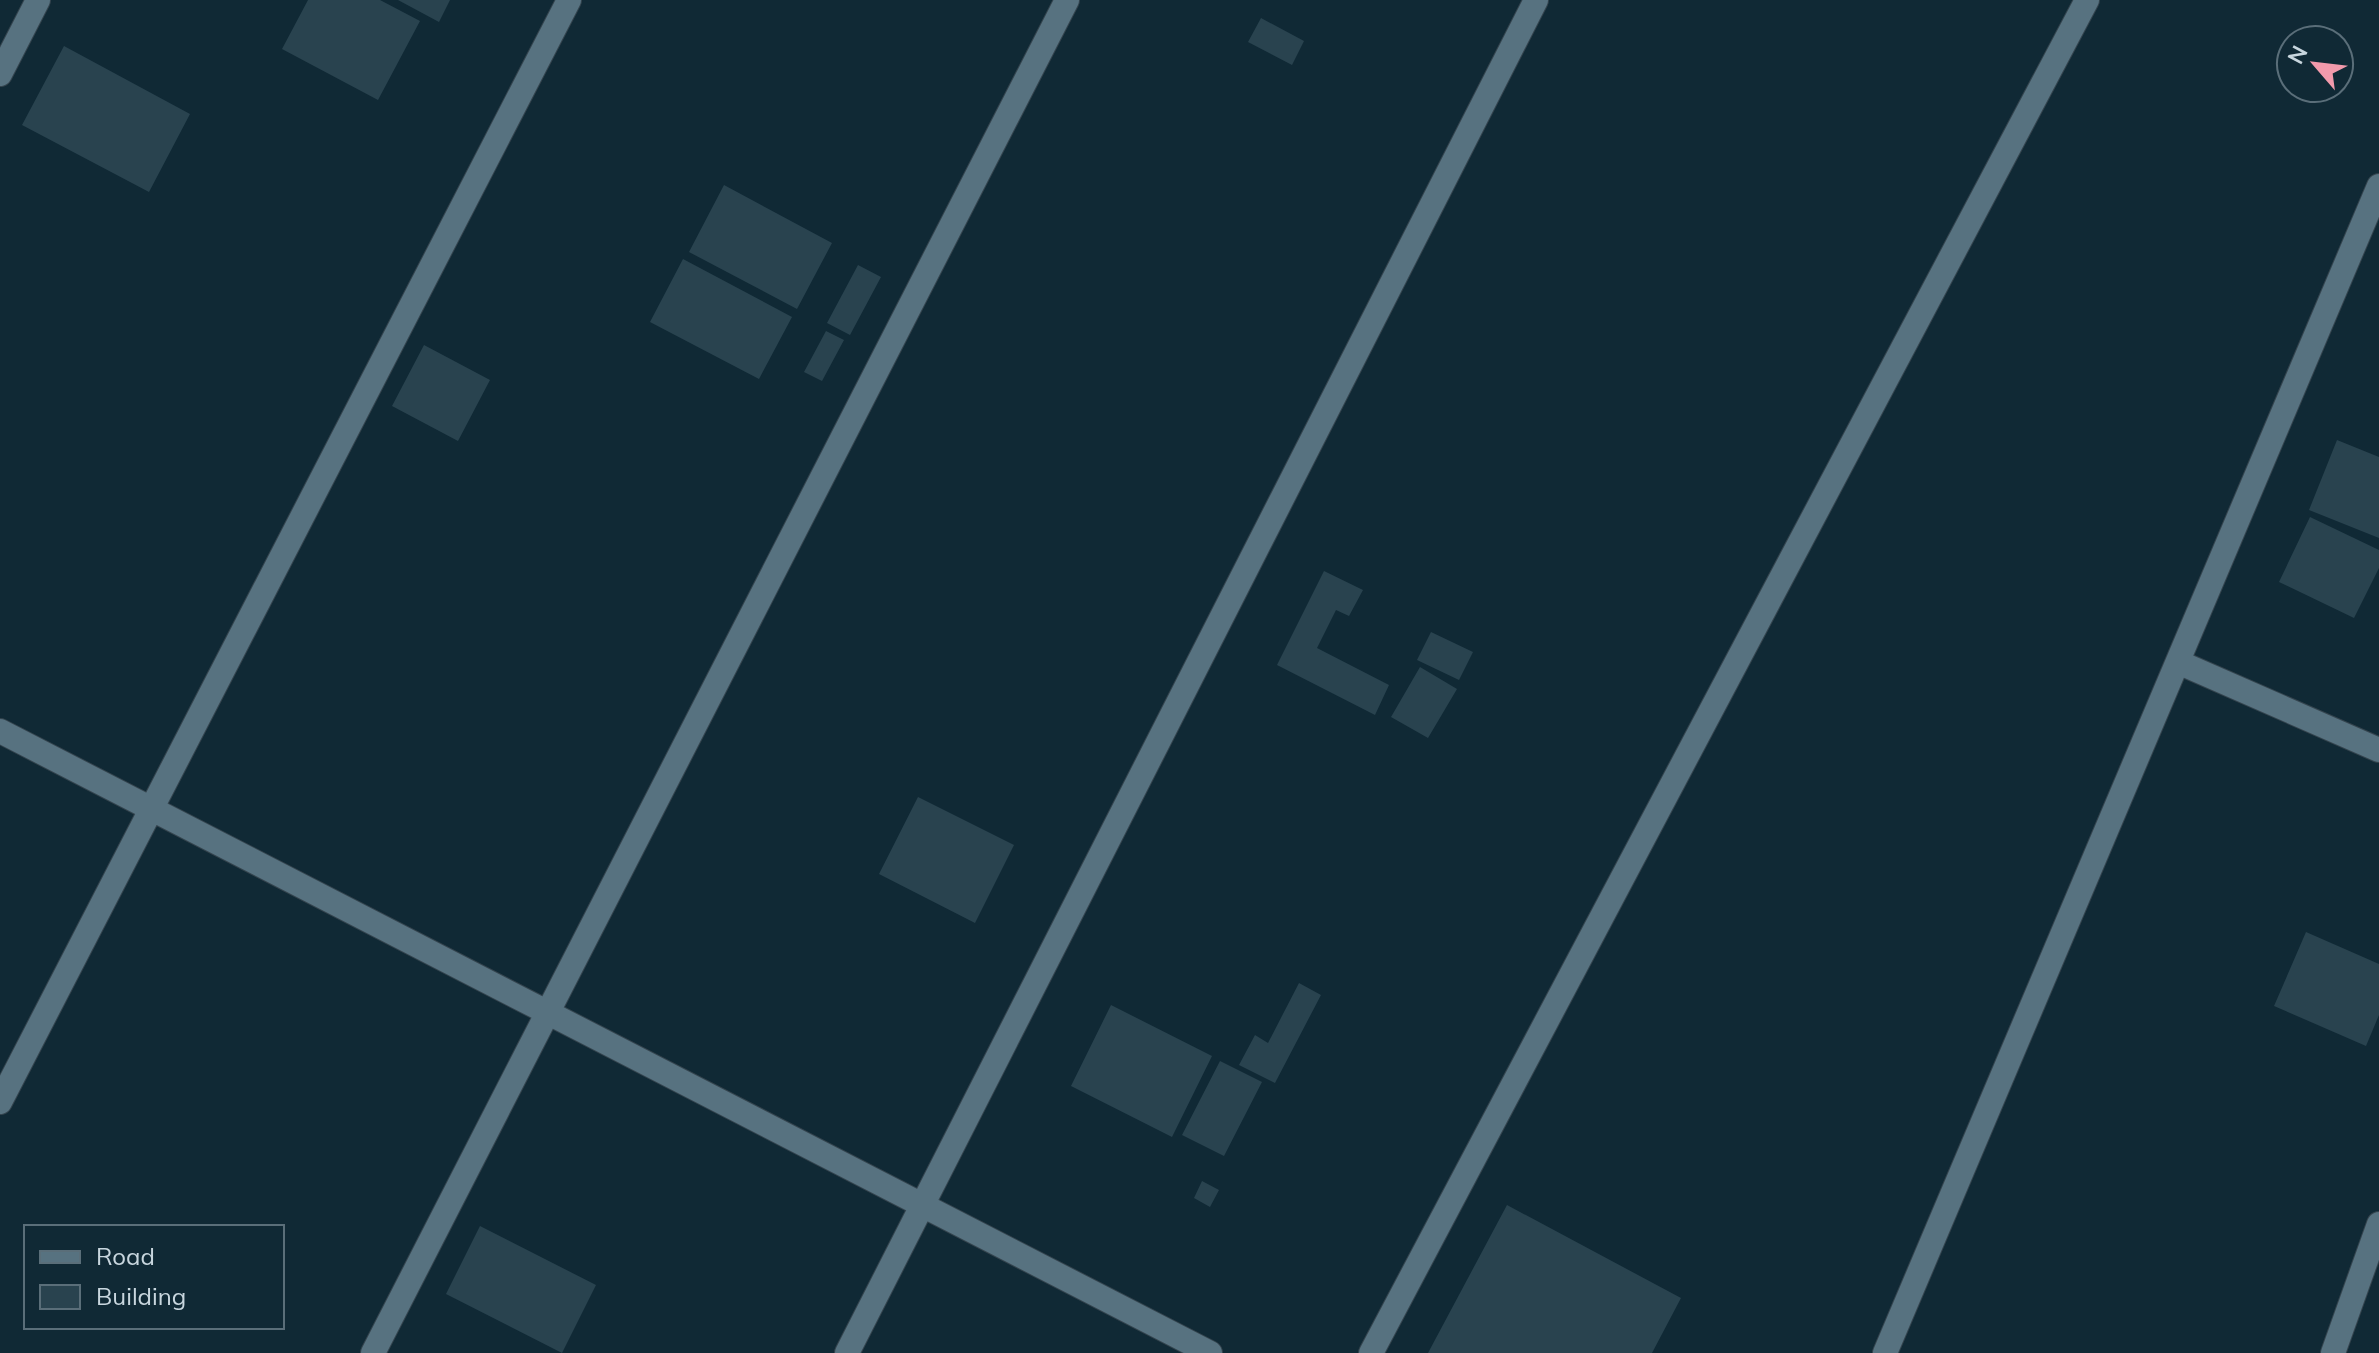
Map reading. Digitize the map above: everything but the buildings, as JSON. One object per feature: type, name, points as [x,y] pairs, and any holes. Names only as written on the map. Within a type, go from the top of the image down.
[{"type":"street","points":[[0,74],[38,0]]},
{"type":"street","points":[[0,1102],[569,0]]},
{"type":"street","points":[[373,1353],[1067,0]]},
{"type":"street","points":[[847,1353],[1536,0]]},
{"type":"street","points":[[1371,1353],[2087,0]]},
{"type":"street","points":[[1885,1353],[2379,186]]},
{"type":"street","points":[[2178,662],[2379,750]]},
{"type":"street","points":[[0,731],[1210,1353]]},
{"type":"street","points":[[2333,1353],[2379,1224]]}]
